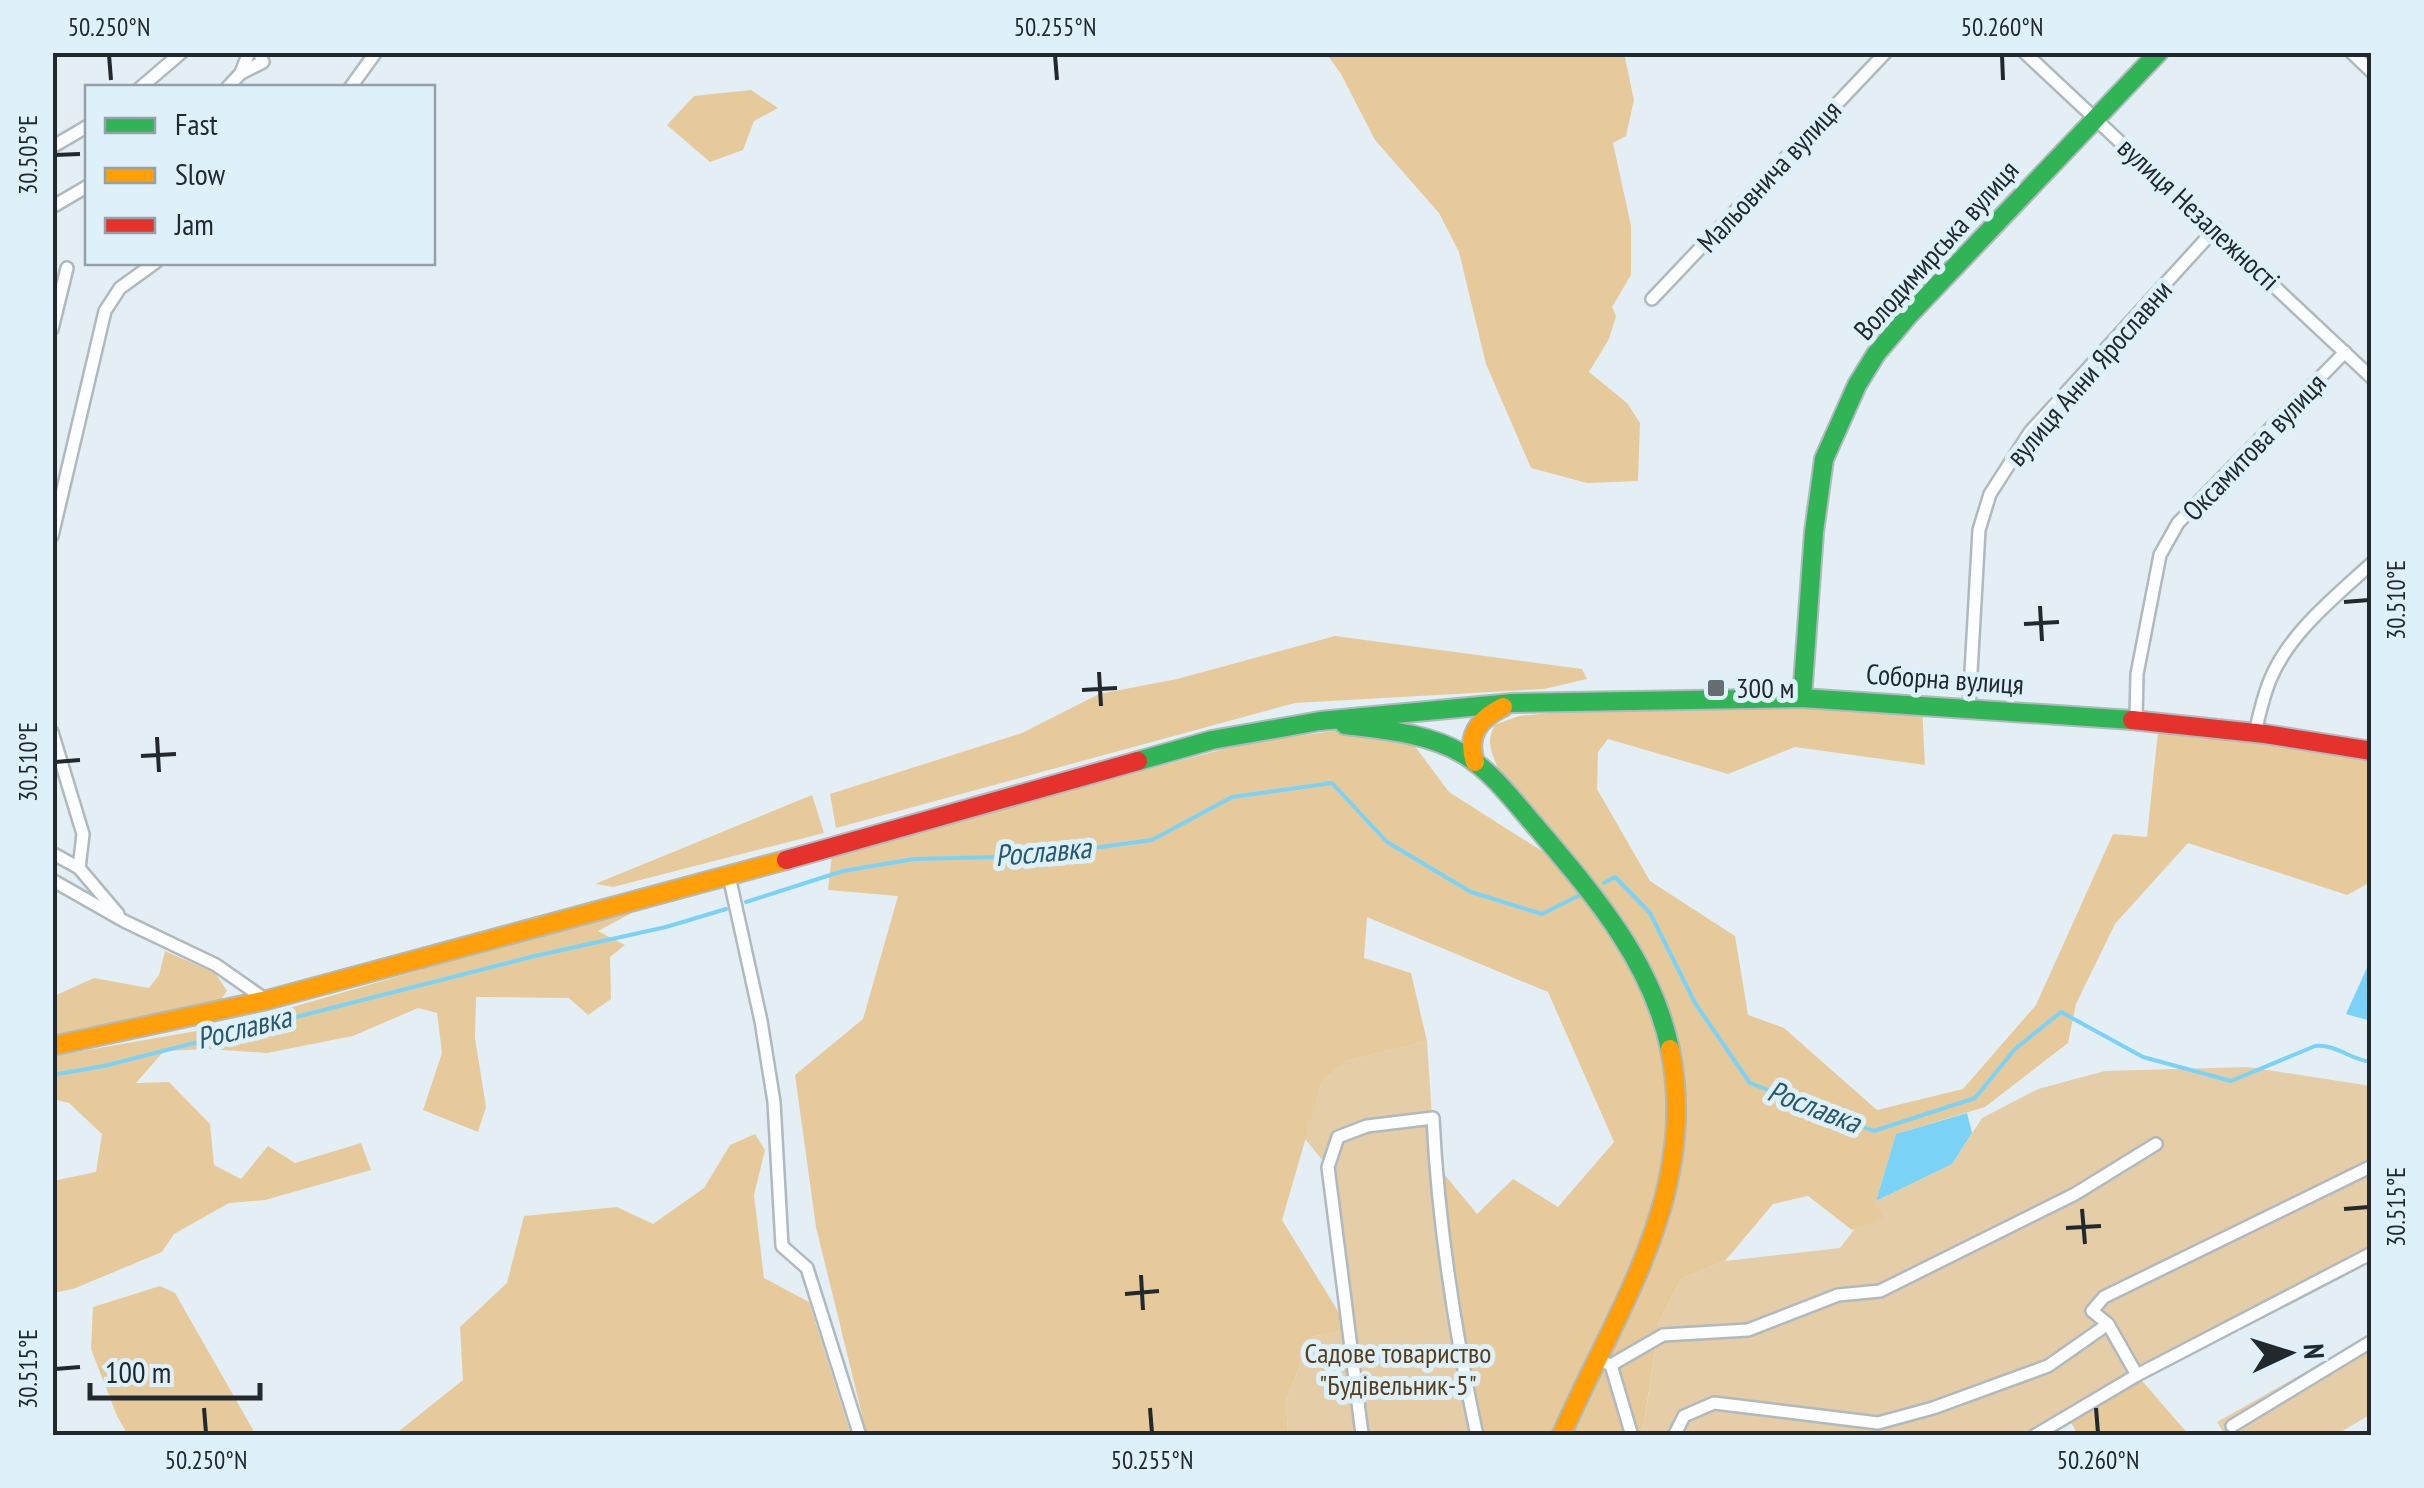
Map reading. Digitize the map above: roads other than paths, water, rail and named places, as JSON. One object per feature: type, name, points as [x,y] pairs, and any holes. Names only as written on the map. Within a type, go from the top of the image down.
[{"type":"main road","name":"Володимирська вулиця","points":[[1802,698],[1814,532],[1824,459],[1857,385],[1876,354],[1909,315],[2160,52]]},
{"type":"main road","name":"Соборна вулиця","points":[[1320,721],[1512,703],[1802,698],[2136,720],[2255,732],[2371,750]]},
{"type":"main road","points":[[1475,762],[1470,750],[1472,732],[1489,714],[1512,703]]},
{"type":"main road","points":[[52,1046],[267,1000],[625,901],[730,876],[1212,740],[1320,721],[1404,732],[1475,762],[1579,874],[1618,927],[1662,1008],[1676,1065],[1678,1121],[1672,1172],[1659,1228],[1604,1362],[1561,1436]]},
{"type":"street","points":[[144,85],[182,52]]},
{"type":"street","points":[[230,85],[241,73],[250,52]]},
{"type":"street","points":[[241,73],[263,62],[260,52]]},
{"type":"street","points":[[352,85],[376,52]]},
{"type":"street","name":"Мальовнича вулиця","points":[[1652,299],[1886,52]]},
{"type":"street","name":"вулиця Незалежності","points":[[2024,52],[2372,378]]},
{"type":"street","points":[[2351,52],[2372,72]]},
{"type":"street","points":[[52,147],[85,128]]},
{"type":"street","points":[[52,207],[85,188]]},
{"type":"street","name":"вулиця Анни Ярославни","points":[[1969,708],[1979,530],[1990,494],[2030,432],[2216,228]]},
{"type":"street","points":[[52,536],[105,311],[120,288],[152,265]]},
{"type":"street","points":[[52,329],[66,268]]},
{"type":"street","name":"Оксамитова вулиця","points":[[2136,720],[2137,674],[2160,555],[2178,523],[2345,352]]},
{"type":"street","points":[[2255,732],[2271,676],[2282,658],[2320,612],[2372,563]]},
{"type":"street","points":[[52,732],[83,834],[79,868]]},
{"type":"street","points":[[52,853],[79,868],[124,921]]},
{"type":"street","points":[[52,870],[55,882],[124,921],[216,965],[267,1000]]},
{"type":"street","points":[[730,876],[774,1102],[782,1246],[808,1268],[860,1436]]},
{"type":"street","points":[[1371,1436],[1361,1435],[1328,1167],[1338,1137],[1367,1126],[1432,1118],[1462,1358],[1477,1436]]},
{"type":"street","points":[[1632,1436],[1604,1362],[1663,1334],[1748,1330],[1838,1295],[1880,1292],[2074,1194],[2156,1144]]},
{"type":"street","points":[[2137,1375],[2108,1324],[2092,1311],[2104,1297],[2372,1166]]},
{"type":"street","points":[[2034,1436],[2137,1375],[2372,1253]]},
{"type":"street","points":[[1674,1436],[1684,1416],[1714,1403],[1878,1423],[1933,1408],[2048,1366],[2108,1324]]},
{"type":"street","points":[[2232,1426],[2372,1342]]},
{"type":"water","points":[[2371,959],[2371,1021],[2346,1014]]},
{"type":"water","points":[[1967,1113],[1972,1133],[1952,1164],[1876,1201],[1896,1134]]},
{"type":"waterway","name":"Рославка","points":[[746,902],[843,871],[914,859],[1035,856],[1152,840],[1232,797],[1332,783],[1387,842],[1471,892],[1542,914],[1584,893]]},
{"type":"waterway","name":"Рославка","points":[[1604,883],[1615,877],[1650,913],[1695,1003],[1750,1083],[1874,1131],[1975,1098],[2015,1049],[2061,1012],[2143,1057],[2231,1081],[2315,1046],[2330,1047],[2372,1062]]},
{"type":"waterway","name":"Рославка","points":[[52,1075],[104,1066],[726,909]]},
{"type":"place","name":"300 м","points":[[1716,688]]},
{"type":"park label","name":"Садове товариство \"Будівельник-5\"","points":[[1398,1369]]}]
